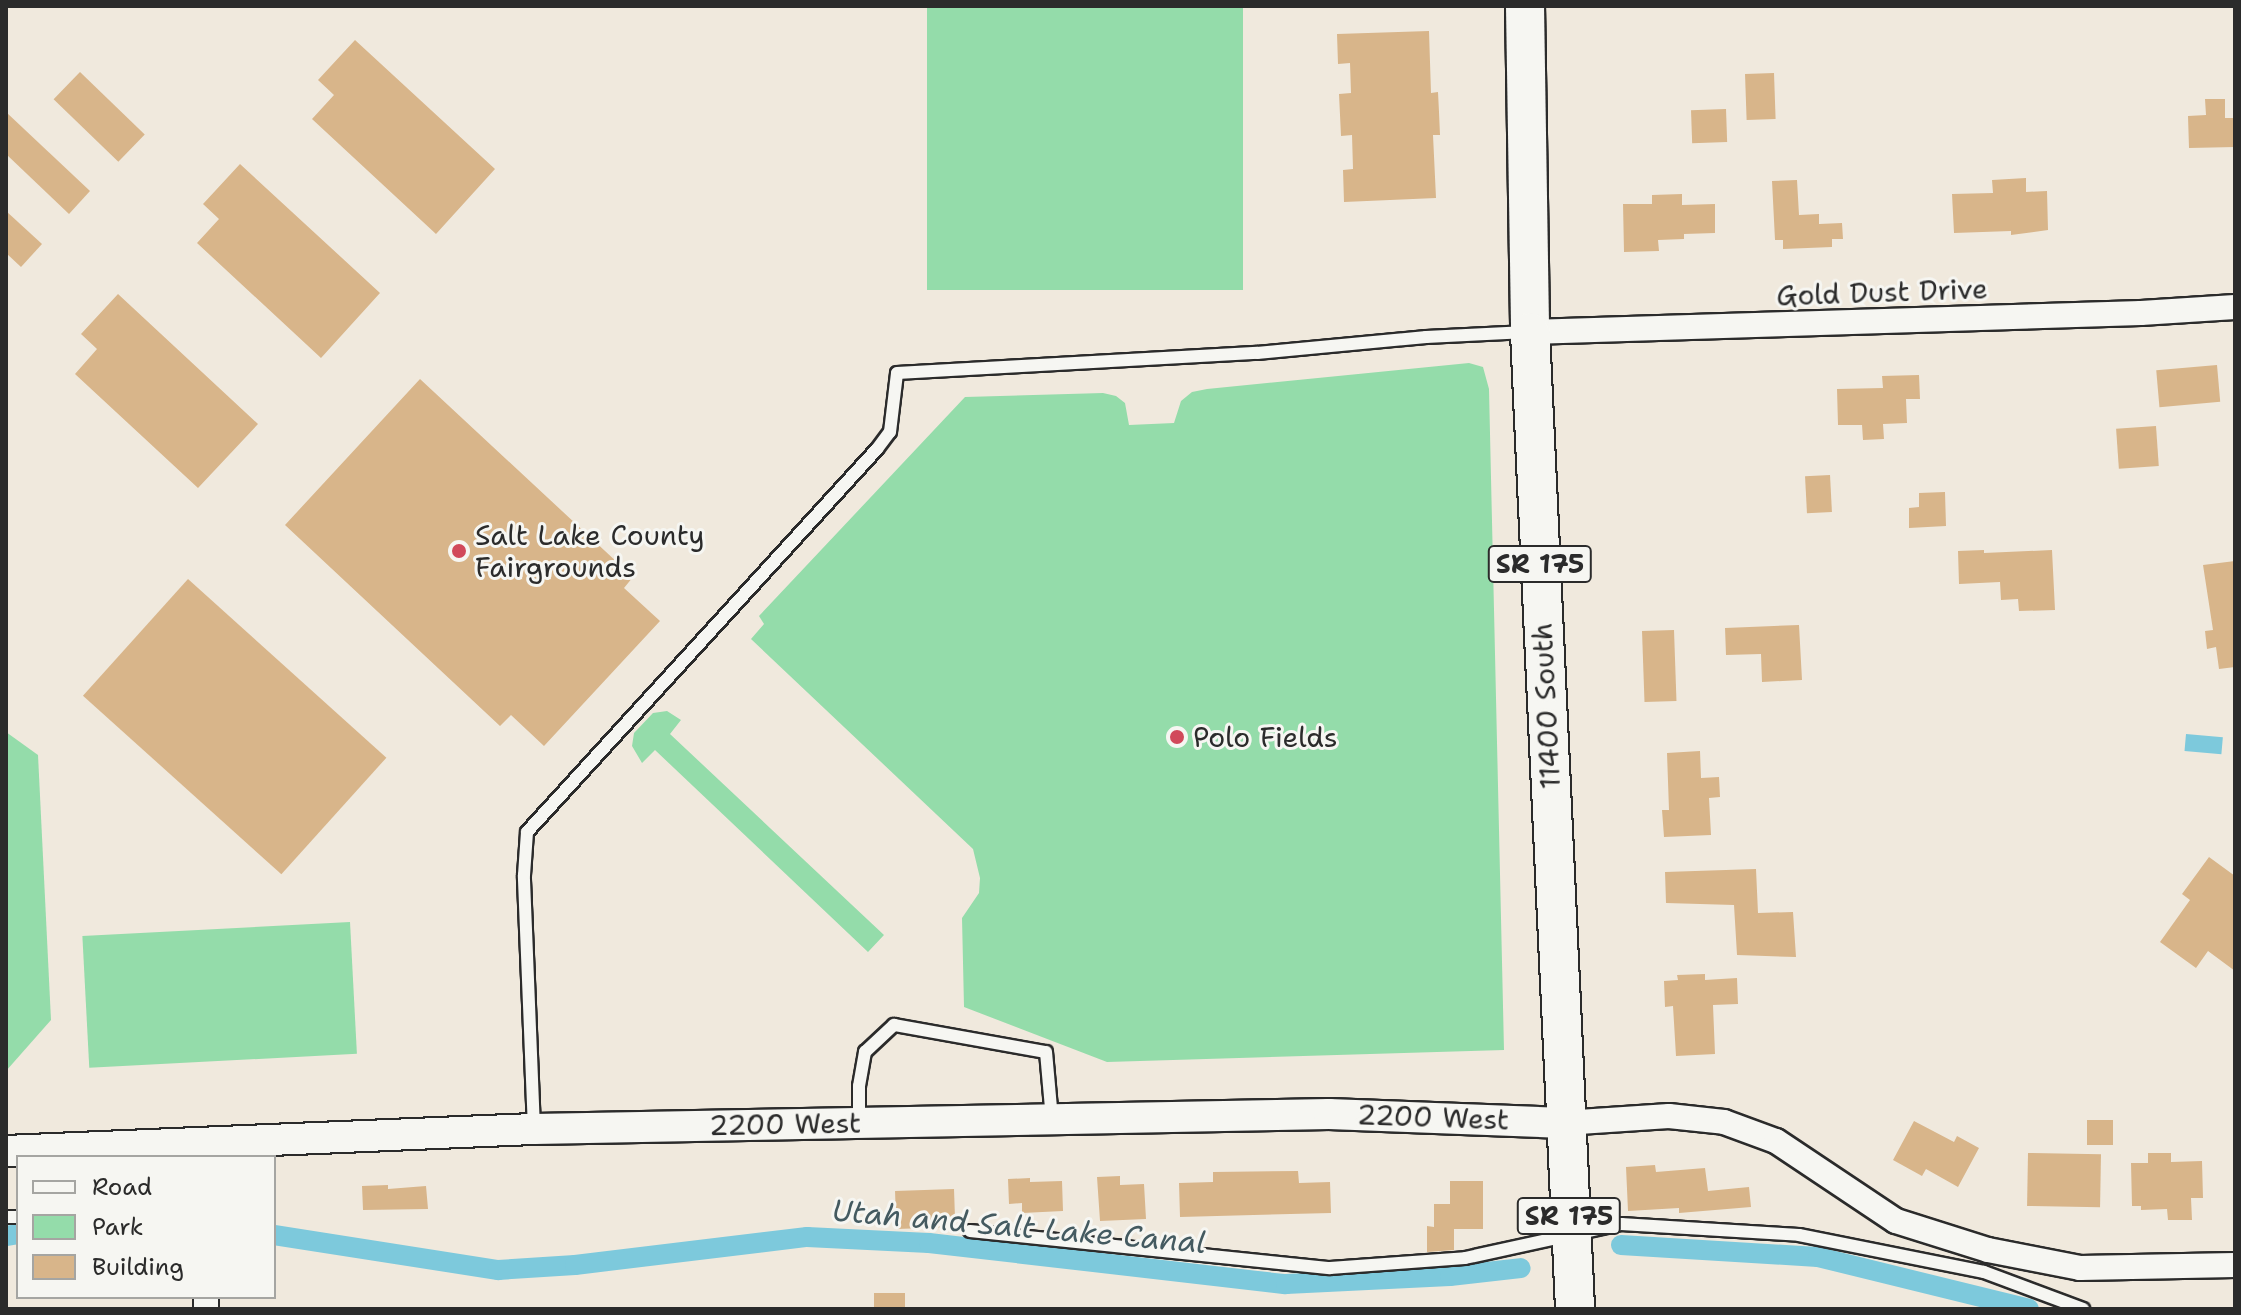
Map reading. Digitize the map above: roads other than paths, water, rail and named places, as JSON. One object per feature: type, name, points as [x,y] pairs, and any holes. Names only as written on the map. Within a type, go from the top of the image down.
[{"type":"main road","name":"11400 South","points":[[1525,6],[1530,332],[1564,1123],[1575,1309]]},
{"type":"street","name":"Gold Dust Drive","points":[[1530,332],[2141,313],[2235,307]]},
{"type":"street","name":"2200 West","points":[[6,1151],[202,1150],[534,1129],[1329,1114],[1564,1123]]},
{"type":"street","points":[[1564,1123],[1669,1116],[1724,1122],[1776,1141],[1896,1221],[1988,1250],[2080,1268],[2235,1265]]},
{"type":"lane","points":[[534,1129],[524,875],[527,832],[877,449],[890,432],[897,373],[1257,353],[1412,338],[1530,332]]},
{"type":"lane","points":[[859,1123],[859,1086],[865,1052],[894,1025],[1046,1052],[1052,1119]]},
{"type":"lane","points":[[970,1231],[1330,1268],[1465,1258],[1621,1224],[1799,1235],[1984,1272],[2083,1309]]},
{"type":"water","points":[[2186,734],[2223,737],[2221,754],[2185,751]]},
{"type":"waterway","name":"Utah and Salt Lake Canal","points":[[6,1236],[16,1234]]},
{"type":"waterway","name":"Utah and Salt Lake Canal","points":[[276,1235],[498,1270],[575,1265],[807,1237],[929,1243],[1286,1284],[1450,1276],[1521,1268]]},
{"type":"waterway","name":"Utah and Salt Lake Canal","points":[[1621,1245],[1818,1257],[2029,1309]]},
{"type":"place","name":"Salt Lake County Fairgrounds","points":[[459,551]]},
{"type":"place","name":"Polo Fields","points":[[1177,737]]}]
